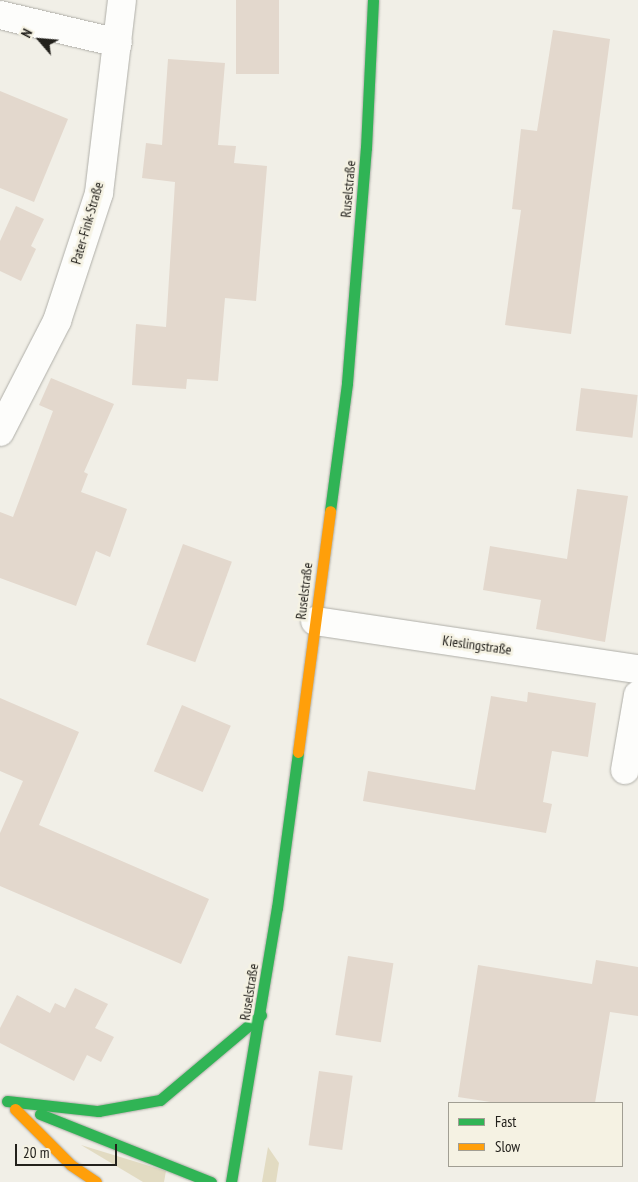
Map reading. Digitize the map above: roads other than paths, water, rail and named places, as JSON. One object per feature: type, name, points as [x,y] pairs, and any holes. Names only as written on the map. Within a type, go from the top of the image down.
[{"type":"main road","name":"Ruselstraße","points":[[231,1182],[261,1015],[346,383],[366,148],[373,0]]},
{"type":"main road","points":[[3,1099],[98,1111],[160,1100],[261,1015]]},
{"type":"main road","points":[[3,1099],[71,1165],[96,1182]]},
{"type":"main road","points":[[3,1099],[211,1182]]},
{"type":"street","name":"Pater-Fink-Straße","points":[[0,432],[57,321],[99,193],[122,0]]},
{"type":"street","points":[[0,15],[118,43]]},
{"type":"street","name":"Kieslingstraße","points":[[315,621],[638,669]]},
{"type":"street","points":[[625,770],[638,695]]}]
